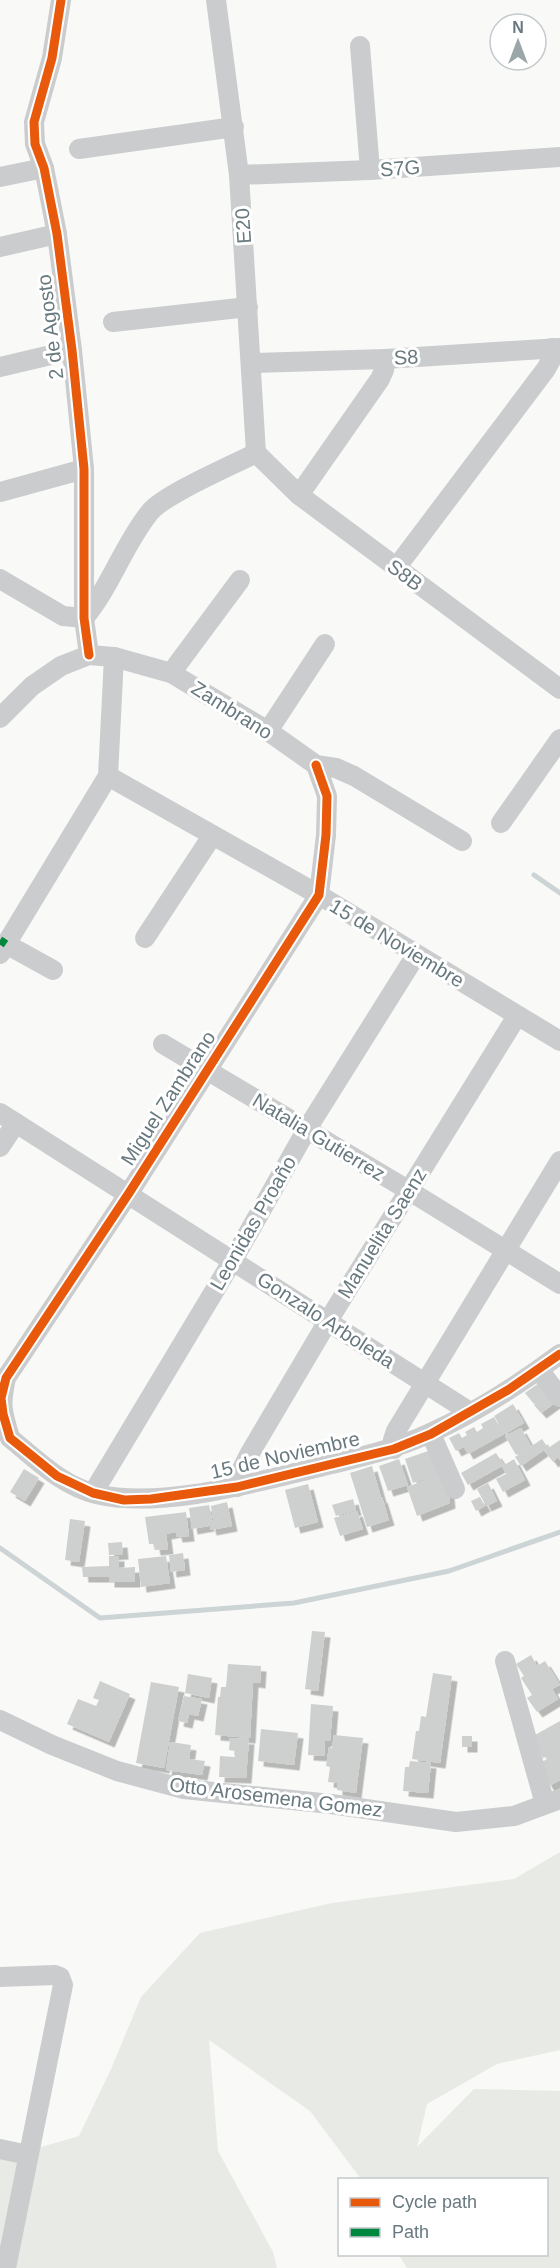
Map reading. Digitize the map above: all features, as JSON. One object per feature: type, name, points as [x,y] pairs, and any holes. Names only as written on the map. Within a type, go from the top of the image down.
[{"type":"street","name":"2 de Agosto","points":[[61,0],[52,58],[34,122],[35,144],[44,168],[57,234],[72,350],[84,470],[84,618],[89,655]]},
{"type":"street","name":"E20","points":[[216,0],[239,175],[256,453]]},
{"type":"street","points":[[360,46],[370,170]]},
{"type":"street","points":[[79,149],[234,127]]},
{"type":"street","name":"S7G","points":[[239,175],[370,170],[560,157]]},
{"type":"street","points":[[0,177],[44,168]]},
{"type":"street","points":[[0,247],[57,234]]},
{"type":"street","points":[[113,322],[248,307]]},
{"type":"street","points":[[396,568],[546,369],[556,348]]},
{"type":"street","name":"S8","points":[[252,363],[556,348]]},
{"type":"street","points":[[0,367],[72,350]]},
{"type":"street","points":[[298,495],[380,379],[384,370],[385,358]]},
{"type":"street","points":[[0,579],[63,616],[84,618],[99,600],[137,531],[152,510],[172,496],[256,453]]},
{"type":"street","name":"S8B","points":[[256,453],[298,495],[560,689]]},
{"type":"street","points":[[0,492],[84,470]]},
{"type":"street","points":[[171,673],[240,580]]},
{"type":"street","points":[[268,731],[326,644]]},
{"type":"street","name":"Zambrano","points":[[0,718],[32,686],[61,666],[89,655],[114,657],[171,673],[268,731],[316,765],[336,768],[354,776],[462,841]]},
{"type":"street","points":[[53,969],[3,949],[108,776],[114,657]]},
{"type":"street","points":[[501,823],[560,739]]},
{"type":"street","name":"Miguel Zambrano","points":[[5,1437],[1,1398],[7,1361],[129,1193],[319,895],[326,835],[327,796],[316,765]]},
{"type":"street","name":"15 de Noviembre","points":[[108,776],[319,895],[560,1041]]},
{"type":"street","points":[[145,938],[212,836]]},
{"type":"street","name":"Leonidas Proaño","points":[[93,1493],[233,1260],[307,1129],[416,955]]},
{"type":"street","name":"Manuelita Saenz","points":[[237,1486],[250,1453],[327,1321],[517,1016]]},
{"type":"street","name":"Natalia Gutierrez","points":[[163,1044],[408,1190],[560,1284]]},
{"type":"street","points":[[0,1147],[8,1118]]},
{"type":"street","name":"Gonzalo Arboleda","points":[[8,1118],[470,1412]]},
{"type":"street","points":[[394,1449],[393,1440],[396,1431],[560,1161]]},
{"type":"street","name":"15 de Noviembre","points":[[5,1437],[57,1476],[93,1493],[124,1500],[151,1499],[237,1486],[394,1449],[430,1434],[470,1412],[508,1390],[560,1354]]},
{"type":"street","points":[[539,1370],[560,1397]]},
{"type":"street","points":[[430,1434],[455,1490]]},
{"type":"street","points":[[505,1661],[552,1802]]},
{"type":"street","name":"Otto Arosemena Gomez","points":[[0,1720],[52,1745],[117,1771],[184,1789],[331,1804],[456,1822],[513,1816],[552,1802]]},
{"type":"street","points":[[0,1977],[50,1974],[60,1977],[63,1985],[6,2268]]},
{"type":"street","points":[[0,2150],[28,2155]]},
{"type":"shaded area","points":[[560,1852],[560,2050],[497,2064],[427,2104],[417,2147],[474,2089],[560,2091],[560,2268],[407,2268],[400,2256],[548,2256],[548,2178],[360,2178],[310,2111],[209,2040],[218,2151],[273,2252],[277,2268],[0,2268],[0,2159],[79,2136],[111,2069],[141,1997],[200,1933],[332,1903],[514,1879]]},
{"type":"building","points":[[543,1380],[551,1391],[534,1404],[525,1393]]},
{"type":"building","points":[[552,1391],[559,1400],[541,1413],[534,1405]]},
{"type":"building","points":[[513,1404],[524,1423],[505,1434],[494,1416]]},
{"type":"building","points":[[494,1417],[504,1434],[468,1454],[464,1447],[456,1451],[449,1438],[459,1433],[462,1438],[467,1435],[465,1432],[474,1427],[477,1432],[483,1428],[481,1424]]},
{"type":"building","points":[[521,1428],[531,1446],[516,1455],[505,1436]]},
{"type":"building","points":[[542,1439],[548,1448],[560,1440],[560,1460],[558,1457],[553,1462],[544,1450],[521,1466],[515,1457]]},
{"type":"building","points":[[431,1450],[439,1474],[413,1483],[405,1459]]},
{"type":"building","points":[[496,1453],[504,1465],[514,1459],[525,1480],[503,1492],[496,1479],[506,1474],[502,1466],[468,1485],[461,1473]]},
{"type":"building","points":[[399,1459],[408,1485],[388,1491],[379,1466]]},
{"type":"building","points":[[372,1466],[381,1497],[365,1503],[382,1497],[389,1520],[367,1527],[350,1473]]},
{"type":"building","points":[[24,1469],[39,1478],[25,1501],[10,1492]]},
{"type":"building","points":[[447,1472],[450,1503],[417,1516],[407,1487]]},
{"type":"building","points":[[488,1483],[497,1501],[486,1506],[477,1489]]},
{"type":"building","points":[[308,1484],[318,1522],[295,1528],[285,1490]]},
{"type":"building","points":[[480,1497],[485,1506],[476,1511],[471,1501]]},
{"type":"building","points":[[353,1499],[356,1510],[336,1516],[332,1505]]},
{"type":"building","points":[[227,1502],[232,1526],[211,1530],[209,1521],[218,1519],[213,1519],[211,1506]]},
{"type":"building","points":[[209,1505],[212,1519],[208,1520],[209,1526],[192,1529],[189,1508]]},
{"type":"building","points":[[357,1511],[363,1529],[340,1536],[334,1518]]},
{"type":"building","points":[[186,1512],[189,1536],[177,1537],[176,1532],[166,1534],[168,1549],[155,1550],[154,1544],[149,1544],[145,1517]]},
{"type":"building","points":[[70,1519],[85,1521],[79,1562],[65,1560]]},
{"type":"building","points":[[122,1542],[123,1554],[109,1555],[108,1543]]},
{"type":"building","points":[[183,1553],[185,1570],[171,1572],[169,1555]]},
{"type":"building","points":[[109,1556],[119,1556],[119,1568],[135,1567],[135,1582],[109,1582],[109,1577],[83,1577],[82,1567],[109,1566]]},
{"type":"building","points":[[166,1556],[170,1583],[141,1587],[138,1559]]},
{"type":"building","points":[[312,1631],[325,1632],[318,1691],[305,1689]]},
{"type":"building","points":[[531,1655],[537,1666],[545,1661],[560,1685],[552,1689],[558,1699],[537,1712],[527,1698],[532,1695],[521,1678],[524,1676],[516,1664]]},
{"type":"building","points":[[228,1664],[261,1666],[260,1683],[253,1682],[250,1738],[215,1735],[218,1697],[220,1697],[221,1687],[226,1687]]},
{"type":"building","points":[[433,1673],[452,1676],[440,1763],[412,1759],[416,1731],[419,1731],[421,1716],[426,1717]]},
{"type":"building","points":[[188,1674],[212,1678],[209,1698],[185,1693]]},
{"type":"building","points":[[100,1681],[130,1694],[109,1742],[67,1724],[78,1699],[96,1706],[99,1700],[93,1698]]},
{"type":"building","points":[[151,1682],[179,1687],[164,1768],[136,1763]]},
{"type":"building","points":[[184,1696],[202,1699],[198,1716],[189,1714],[187,1723],[178,1721]]},
{"type":"building","points":[[311,1704],[333,1706],[330,1741],[325,1741],[324,1756],[308,1755]]},
{"type":"building","points":[[560,1721],[560,1780],[549,1786],[537,1765],[547,1759],[543,1758],[533,1736]]},
{"type":"building","points":[[261,1729],[298,1733],[294,1765],[258,1761]]},
{"type":"building","points":[[334,1735],[363,1738],[356,1793],[337,1790],[337,1783],[328,1782],[330,1767],[326,1766],[329,1747],[332,1748]]},
{"type":"building","points":[[462,1736],[472,1736],[472,1747],[462,1747]]},
{"type":"building","points":[[230,1738],[249,1739],[246,1778],[219,1777],[220,1756],[235,1757],[235,1751],[229,1750]]},
{"type":"building","points":[[170,1742],[191,1745],[189,1759],[205,1761],[202,1775],[166,1770]]},
{"type":"building","points":[[410,1761],[431,1763],[428,1793],[403,1791],[405,1767],[409,1767]]},
{"type":"waterway","points":[[534,875],[560,893]]},
{"type":"waterway","points":[[0,1548],[100,1618],[294,1603],[449,1571],[560,1532]]},
{"type":"marked path","points":[[0,940],[6,944]]},
{"type":"cycle path","points":[[61,0],[52,58],[34,122],[35,144],[44,168],[57,234],[72,350],[84,469],[84,618],[89,655]]},
{"type":"cycle path","points":[[316,765],[327,796],[326,835],[319,895],[129,1193],[6,1378],[1,1398],[10,1438],[57,1476],[93,1493],[124,1500],[151,1499],[237,1487],[394,1449],[431,1434],[508,1390],[560,1354]]}]
